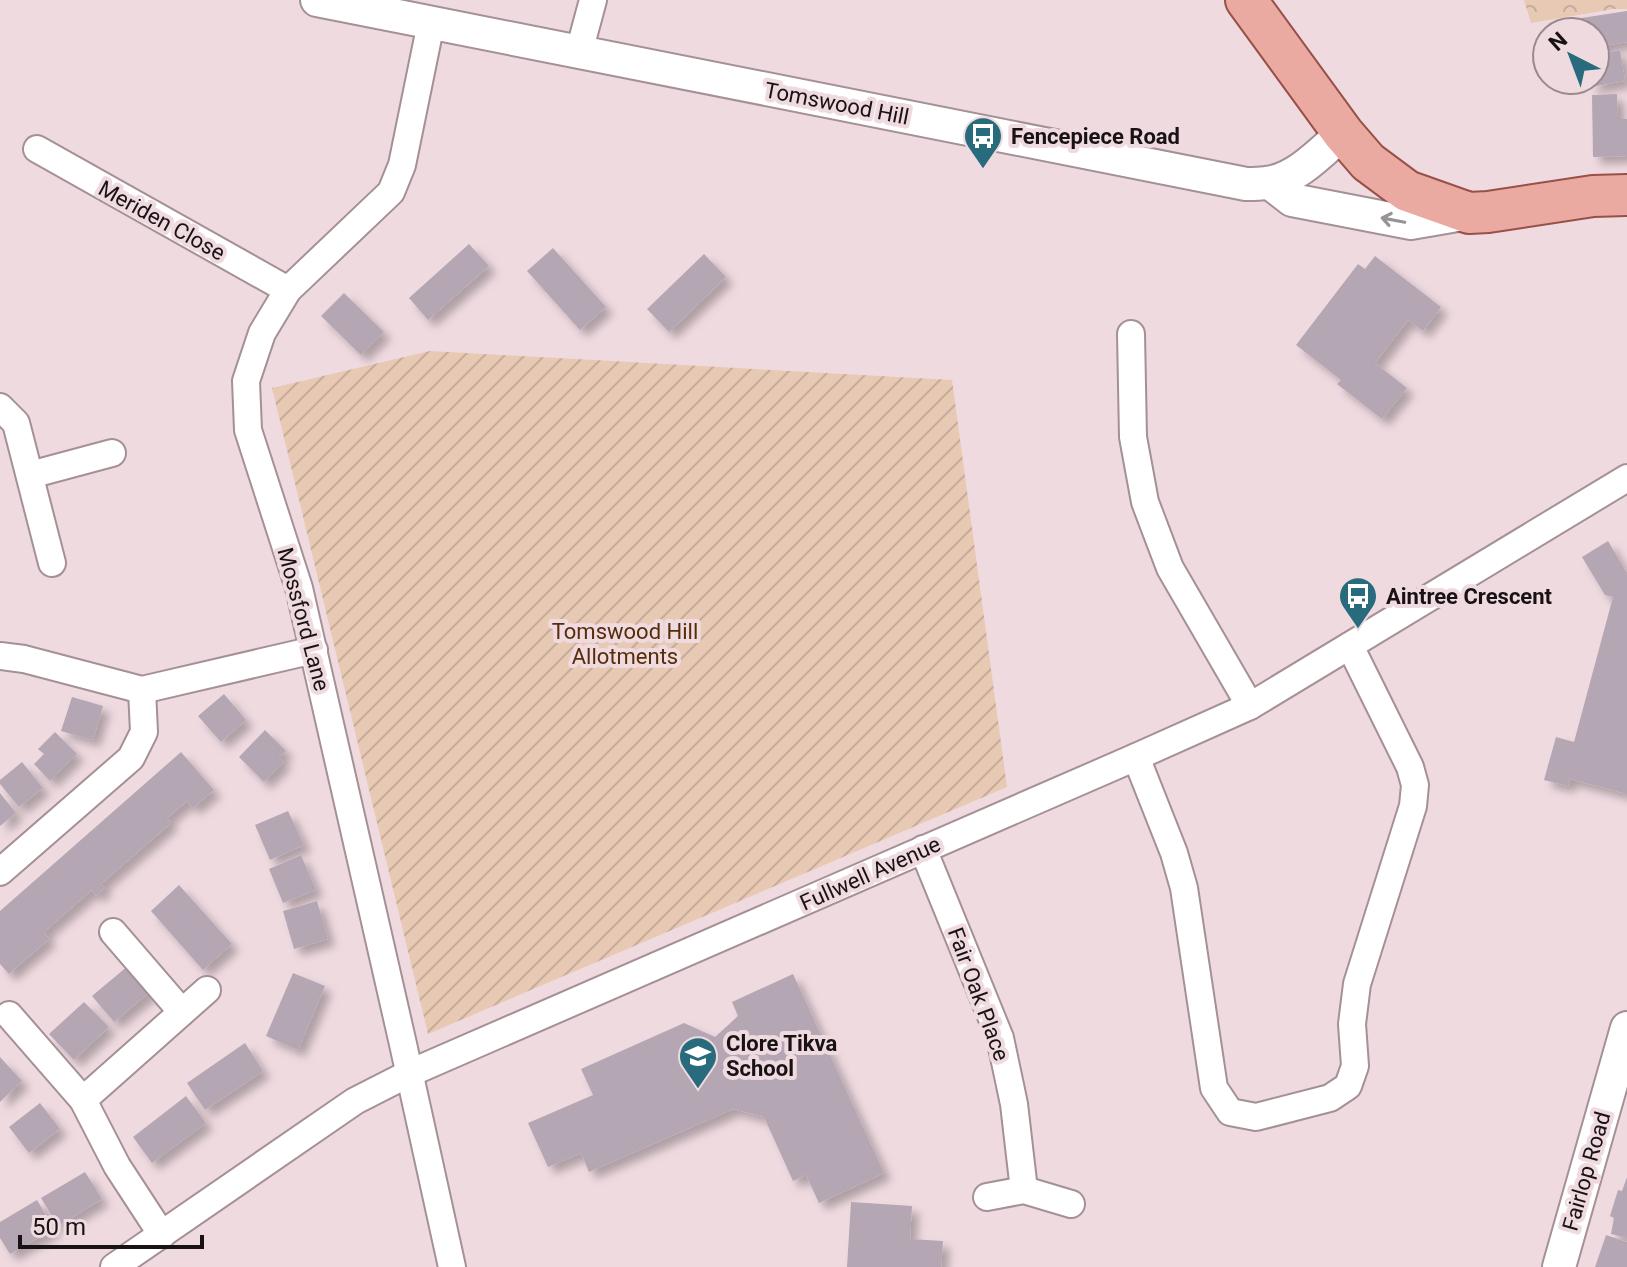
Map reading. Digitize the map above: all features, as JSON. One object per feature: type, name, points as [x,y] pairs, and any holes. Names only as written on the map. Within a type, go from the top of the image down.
[{"type":"main road","points":[[1246,0],[1343,133],[1368,162],[1407,191],[1469,213],[1593,196],[1627,195]]},
{"type":"street","name":"Tomswood Hill","points":[[317,0],[1246,184],[1270,183],[1291,175],[1343,133]]},
{"type":"street","points":[[579,52],[593,0]]},
{"type":"street","name":"Mossford Lane","points":[[431,23],[402,165],[391,192],[288,290],[262,333],[246,381],[248,430],[299,588],[452,1267]]},
{"type":"street","name":"Meriden Close","points":[[37,149],[288,290]]},
{"type":"street","points":[[1270,183],[1292,200],[1411,223],[1469,213]]},
{"type":"street","points":[[1131,334],[1133,437],[1145,502],[1170,568],[1250,706]]},
{"type":"street","points":[[0,407],[16,423],[52,563]]},
{"type":"street","points":[[30,475],[112,453]]},
{"type":"street","name":"Fullwell Avenue","points":[[114,1267],[355,1101],[410,1073],[1250,706],[1627,478]]},
{"type":"street","points":[[1136,757],[1174,853],[1184,888],[1214,1088],[1230,1112],[1256,1117],[1330,1098],[1348,1086],[1355,1066],[1352,1024],[1357,984],[1413,806],[1415,785],[1410,767],[1350,646]]},
{"type":"street","points":[[0,656],[24,659],[142,690],[314,650]]},
{"type":"street","points":[[0,872],[131,758],[144,732],[142,690]]},
{"type":"street","name":"Fair Oak Place","points":[[923,849],[1000,1038],[1014,1104],[1024,1190]]},
{"type":"street","points":[[113,932],[182,1012]]},
{"type":"street","points":[[83,1100],[207,990]]},
{"type":"street","points":[[9,1015],[83,1100],[117,1166],[162,1235]]},
{"type":"street","name":"Fairlop Road","points":[[1559,1267],[1627,1028]]},
{"type":"street","points":[[987,1197],[1024,1190],[1071,1204]]},
{"type":"green space","points":[[1524,0],[1627,0],[1627,9],[1572,16],[1531,16],[1531,23]]},
{"type":"green space","name":"Tomswood Hill Allotments","points":[[430,351],[952,380],[1007,787],[428,1034],[272,388]]},
{"type":"building","points":[[1627,11],[1627,42],[1611,45],[1611,16],[1594,16]]},
{"type":"building","points":[[1620,50],[1625,81],[1611,83],[1611,52]]},
{"type":"building","points":[[1617,94],[1618,119],[1627,119],[1627,156],[1593,157],[1592,96]]},
{"type":"building","points":[[469,244],[489,266],[428,320],[409,298]]},
{"type":"building","points":[[553,248],[606,307],[580,330],[527,271]]},
{"type":"building","points":[[704,254],[726,277],[669,332],[647,309]]},
{"type":"building","points":[[1375,256],[1441,307],[1423,331],[1408,320],[1375,363],[1407,388],[1382,419],[1337,384],[1341,380],[1296,345],[1358,264],[1365,269]]},
{"type":"building","points":[[344,293],[384,332],[361,355],[321,316]]},
{"type":"building","points":[[1608,541],[1627,573],[1627,794],[1570,779],[1568,786],[1544,780],[1556,737],[1574,742],[1613,597],[1605,595],[1582,557]]},
{"type":"building","points":[[224,694],[246,720],[221,742],[198,716]]},
{"type":"building","points":[[72,697],[103,706],[93,740],[61,731]]},
{"type":"building","points":[[265,730],[286,751],[279,757],[284,762],[264,782],[239,757]]},
{"type":"building","points":[[55,732],[77,754],[50,781],[34,764],[44,754],[38,749]]},
{"type":"building","points":[[181,752],[214,790],[193,808],[187,801],[167,818],[171,823],[101,884],[105,888],[96,896],[92,890],[44,932],[49,939],[9,974],[0,964],[0,911]]},
{"type":"building","points":[[22,762],[43,788],[19,807],[0,780]]},
{"type":"building","points":[[0,793],[16,813],[0,826]]},
{"type":"building","points":[[288,811],[304,845],[270,860],[255,825]]},
{"type":"building","points":[[301,855],[316,890],[283,903],[269,869]]},
{"type":"building","points":[[179,885],[232,944],[203,970],[151,911]]},
{"type":"building","points":[[317,901],[328,939],[294,949],[283,911]]},
{"type":"building","points":[[129,965],[151,991],[114,1022],[92,996]]},
{"type":"building","points":[[293,973],[325,986],[298,1050],[266,1036]]},
{"type":"building","points":[[793,974],[884,1173],[819,1203],[806,1175],[793,1181],[764,1117],[733,1109],[589,1172],[581,1153],[548,1167],[528,1123],[593,1095],[581,1069],[684,1023],[715,1037],[738,1016],[732,1002]]},
{"type":"building","points":[[84,1002],[109,1027],[74,1060],[49,1034]]},
{"type":"building","points":[[245,1043],[263,1071],[205,1110],[187,1083]]},
{"type":"building","points":[[0,1057],[22,1081],[0,1102]]},
{"type":"building","points":[[186,1096],[206,1123],[152,1163],[133,1137]]},
{"type":"building","points":[[40,1103],[60,1129],[29,1153],[9,1127]]},
{"type":"building","points":[[85,1172],[102,1199],[58,1226],[41,1198]]},
{"type":"building","points":[[1627,1177],[1627,1238],[1611,1234],[1614,1218],[1610,1216],[1618,1190],[1622,1191]]},
{"type":"building","points":[[37,1200],[54,1229],[10,1254],[0,1238],[0,1222]]},
{"type":"building","points":[[851,1202],[912,1206],[910,1239],[943,1241],[941,1267],[847,1267]]},
{"type":"building","points":[[1606,1235],[1627,1242],[1627,1267],[1595,1267]]},
{"type":"place","name":"Fencepiece Road","points":[[983,170]]},
{"type":"place","name":"Aintree Crescent","points":[[1358,630]]},
{"type":"place","name":"Clore Tikva School","points":[[698,1090]]}]
